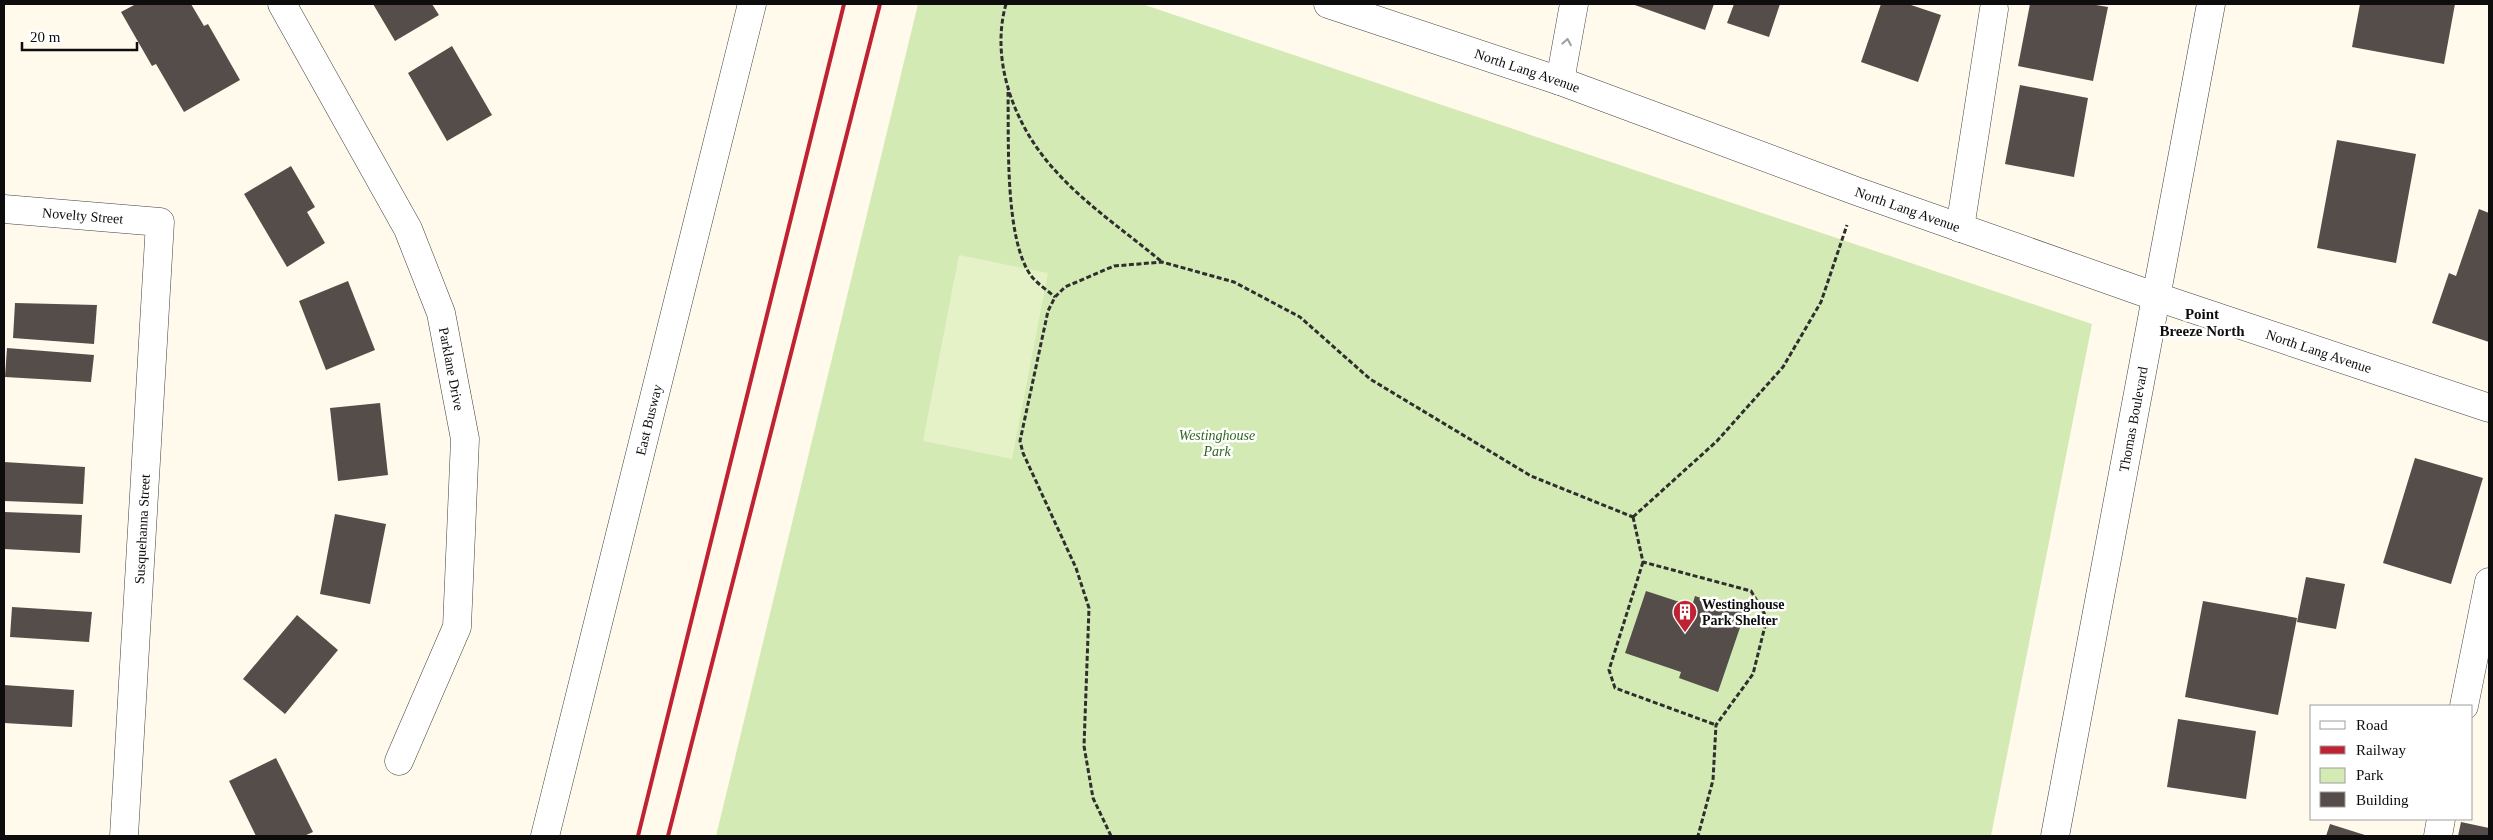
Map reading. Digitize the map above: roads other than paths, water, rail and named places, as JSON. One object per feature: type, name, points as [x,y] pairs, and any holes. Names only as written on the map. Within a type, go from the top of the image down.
[{"type":"street","name":"Parklane Drive","points":[[282,4],[408,229],[441,313],[465,439],[457,627],[399,761]]},
{"type":"street","name":"East Busway","points":[[545,836],[752,4]]},
{"type":"street","name":"North Lang Avenue","points":[[1328,4],[1560,81],[1856,191],[2157,297],[2489,408]]},
{"type":"street","points":[[1560,81],[1574,4]]},
{"type":"street","name":"Thomas Boulevard","points":[[2055,836],[2211,4]]},
{"type":"street","points":[[1960,228],[1994,9]]},
{"type":"street","name":"Novelty Street","points":[[4,209],[160,222]]},
{"type":"street","name":"Susquehanna Street","points":[[124,836],[160,222]]},
{"type":"street","points":[[2464,705],[2489,582]]},
{"type":"street","points":[[2438,836],[2442,820]]},
{"type":"railway","points":[[638,836],[844,4]]},
{"type":"railway","points":[[668,836],[880,4]]},
{"type":"place","name":"Westinghouse Park Shelter","points":[[1685,633]]},
{"type":"district","name":"Point Breeze North","points":[[2202,322]]},
{"type":"park label","name":"Westinghouse Park","points":[[1217,444]]}]
